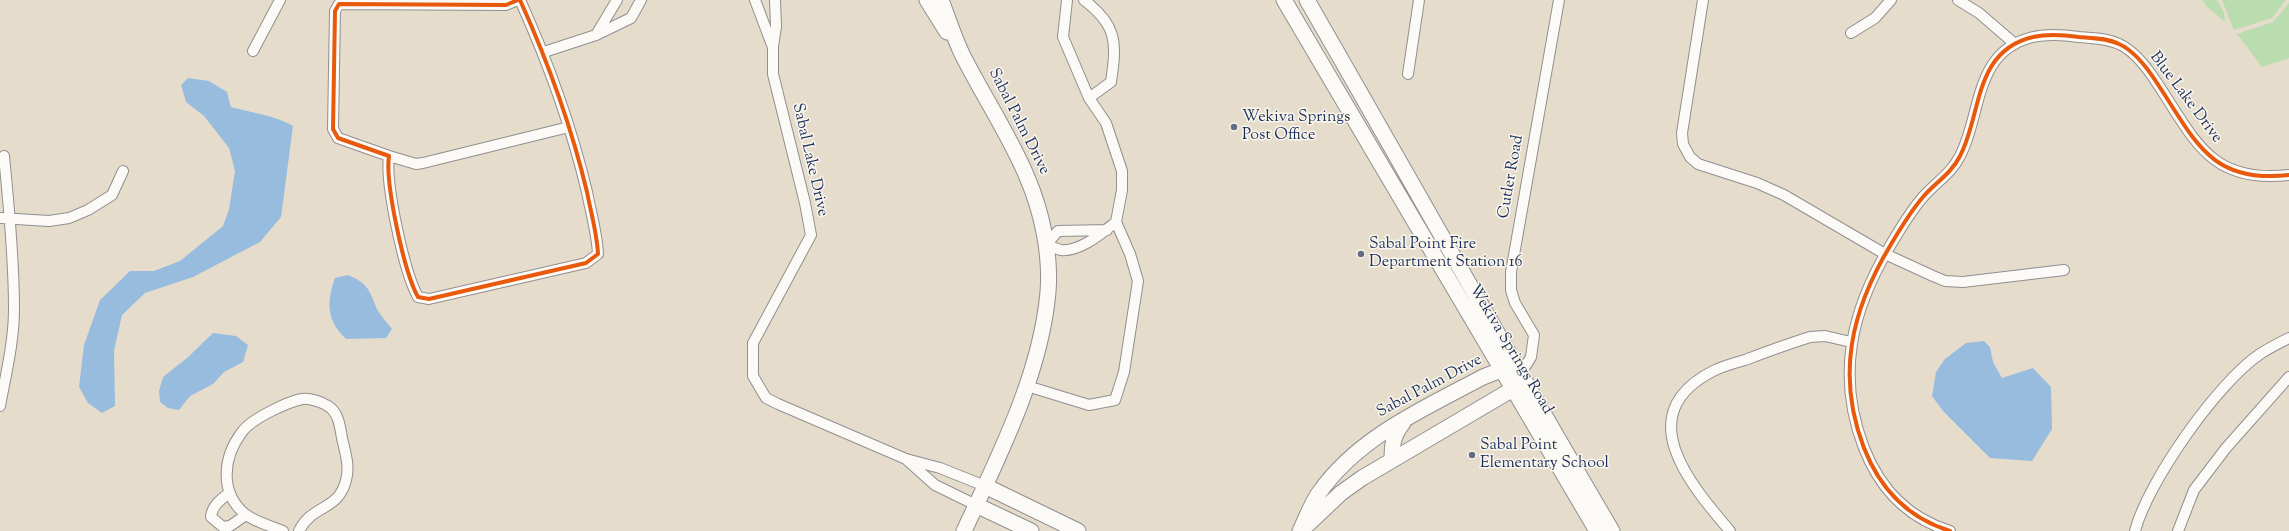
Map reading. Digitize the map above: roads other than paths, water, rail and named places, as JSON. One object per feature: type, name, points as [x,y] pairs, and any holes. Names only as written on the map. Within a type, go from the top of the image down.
[{"type":"street","points":[[253,51],[280,0]]},
{"type":"street","points":[[389,156],[388,164],[392,198],[410,283],[418,297],[429,299],[586,263],[598,254],[597,239],[578,156],[569,127],[544,52],[519,0],[506,5],[339,4],[335,11],[333,129],[338,138],[416,164],[569,127]]},
{"type":"street","points":[[596,35],[616,0]]},
{"type":"street","points":[[544,52],[596,35],[631,18],[641,0]]},
{"type":"street","name":"Sabal Lake Drive","points":[[755,0],[773,46]]},
{"type":"street","name":"Sabal Lake Drive","points":[[775,0],[776,27],[773,46],[773,74],[805,203],[811,235],[753,343],[753,376],[766,398],[778,404],[906,459],[940,468],[985,486]]},
{"type":"street","name":"Sabal Palm Drive","points":[[927,0],[962,52]]},
{"type":"street","name":"Sabal Palm Drive","points":[[941,0],[962,52],[1027,176],[1039,212],[1046,245],[1048,292],[1043,323],[1027,386],[985,486],[964,531]]},
{"type":"street","points":[[1027,386],[1089,405],[1115,400],[1124,372],[1138,281],[1130,254],[1116,222],[1122,190],[1122,171],[1106,123],[1089,98],[1063,37],[1067,0]]},
{"type":"street","points":[[1084,0],[1098,11],[1112,29],[1115,57],[1111,82],[1089,98]]},
{"type":"street","name":"Wekiva Springs Road","points":[[1284,0],[1362,129],[1512,389],[1597,531]]},
{"type":"street","name":"Wekiva Springs Road","points":[[1307,0],[1438,226],[1520,375],[1612,531]]},
{"type":"street","points":[[1408,74],[1419,0]]},
{"type":"street","name":"Cutler Road","points":[[1520,375],[1531,357],[1534,335],[1515,303],[1511,290],[1511,272],[1559,0]]},
{"type":"street","points":[[1703,0],[1683,120],[1683,144],[1690,157],[1708,169],[1757,182],[1784,195],[1886,254],[1945,280],[1963,282],[2064,270]]},
{"type":"street","points":[[1851,33],[1875,18],[1891,0]]},
{"type":"street","points":[[1958,0],[1979,13],[2015,44]]},
{"type":"street","name":"Blue Lake Drive","points":[[1950,531],[1933,526],[1912,514],[1877,476],[1854,421],[1849,366],[1851,342],[1860,309],[1871,281],[1886,254],[1924,196],[1950,173],[1960,157],[1967,141],[1978,94],[1986,75],[1999,57],[2015,44],[2033,37],[2070,36],[2100,39],[2120,44],[2148,69],[2191,134],[2213,160],[2228,170],[2250,176],[2268,178],[2289,175]]},
{"type":"street","points":[[1362,129],[1376,120]]},
{"type":"street","points":[[0,406],[11,346],[14,310],[5,219],[4,156]]},
{"type":"street","points":[[5,219],[49,221],[69,218],[88,210],[112,195],[124,171]]},
{"type":"street","points":[[1107,230],[1058,231],[1046,245],[1062,250],[1077,246],[1107,230],[1116,222]]},
{"type":"street","points":[[1422,235],[1438,226]]},
{"type":"street","points":[[1730,531],[1705,502],[1688,477],[1674,450],[1670,429],[1672,412],[1679,397],[1692,384],[1714,371],[1810,337],[1824,336],[1851,342]]},
{"type":"street","points":[[2135,531],[2139,514],[2167,463],[2219,392],[2259,355],[2289,338]]},
{"type":"street","points":[[0,345],[11,346]]},
{"type":"street","points":[[1483,377],[1490,362],[1490,350]]},
{"type":"street","name":"Sabal Palm Drive","points":[[1501,370],[1520,375],[1512,389],[1341,492],[1301,531],[1318,494],[1334,474],[1374,438],[1483,377],[1501,370]]},
{"type":"street","points":[[2178,531],[2194,490],[2226,448],[2289,377]]},
{"type":"street","points":[[283,531],[246,515],[237,507],[229,493],[226,482],[227,466],[233,447],[242,431],[254,420],[303,399],[329,406],[339,419],[348,470],[346,481],[340,494],[330,504],[312,512],[299,531]]},
{"type":"street","points":[[1392,460],[1392,443],[1395,432],[1405,420]]},
{"type":"street","name":"Sabal Lake Drive","points":[[906,459],[935,485],[976,505]]},
{"type":"street","points":[[985,486],[1078,531]]},
{"type":"street","points":[[229,493],[219,500],[212,511],[211,517],[223,527],[230,526],[246,515]]},
{"type":"street","points":[[976,505],[1031,531]]},
{"type":"water","points":[[188,78],[209,81],[227,92],[231,107],[271,117],[293,126],[281,217],[260,242],[193,277],[145,293],[122,315],[114,351],[115,406],[102,413],[88,403],[79,387],[84,345],[100,300],[130,271],[154,271],[180,261],[223,226],[229,209],[235,171],[229,148],[204,116],[186,102],[181,85]]},
{"type":"water","points":[[348,275],[360,281],[370,292],[377,309],[392,329],[386,338],[346,339],[335,325],[330,311],[330,296],[332,287],[335,278]]},
{"type":"water","points":[[213,333],[236,336],[248,345],[243,362],[224,372],[213,384],[190,396],[179,410],[168,408],[160,402],[159,391],[163,377],[187,358]]},
{"type":"water","points":[[1984,341],[1990,347],[1993,362],[2002,378],[2033,368],[2051,387],[2052,429],[2032,461],[1990,458],[1943,411],[1932,396],[1936,372],[1945,359],[1966,343]]},
{"type":"place","name":"Wekiva Springs Post Office","points":[[1234,127]]},
{"type":"place","name":"Sabal Point Fire Department Station 16","points":[[1361,254]]},
{"type":"place","name":"Sabal Point Elementary School","points":[[1472,455]]}]
